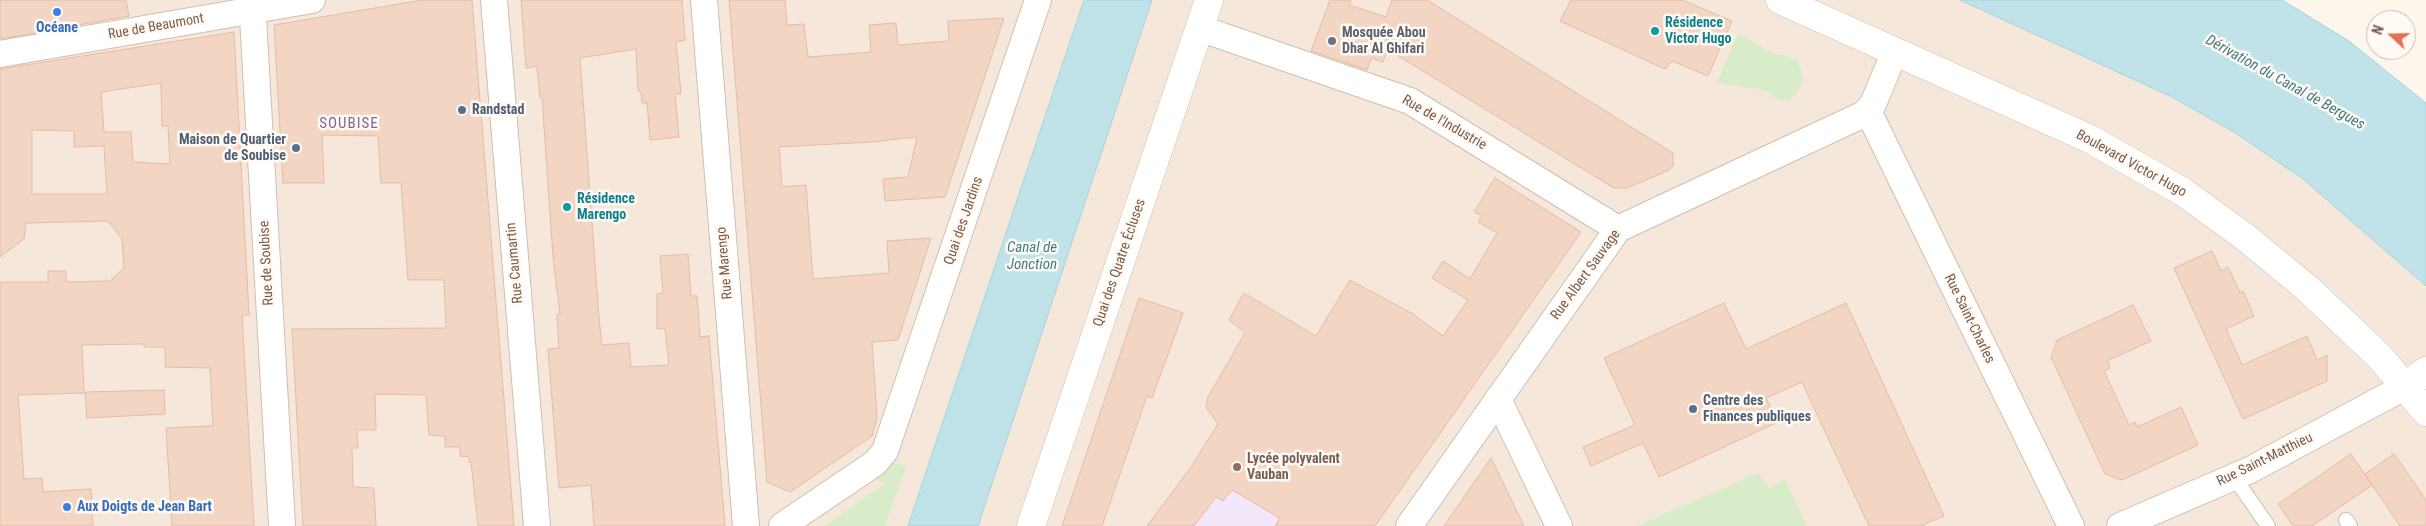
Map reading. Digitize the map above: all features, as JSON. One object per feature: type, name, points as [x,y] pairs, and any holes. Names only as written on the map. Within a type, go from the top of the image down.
[{"type":"main road","name":"Quai des Quatre Écluses","points":[[1036,519],[1209,0]]},
{"type":"main road","name":"Boulevard Victor Hugo","points":[[1780,0],[2090,139],[2190,197],[2246,236],[2294,277],[2380,357],[2419,379],[2426,412]]},
{"type":"street","name":"Rue de Beaumont","points":[[0,54],[252,5],[312,0]]},
{"type":"street","name":"Rue Caumartin","points":[[494,0],[537,526]]},
{"type":"street","name":"Rue Marengo","points":[[704,0],[746,526]]},
{"type":"street","name":"Quai des Jardins","points":[[782,526],[875,463],[885,451],[1038,0]]},
{"type":"street","name":"Rue de Soubise","points":[[252,5],[282,526]]},
{"type":"street","name":"Rue de l'Industrie","points":[[1199,28],[1410,101],[1618,228]]},
{"type":"street","points":[[1868,111],[1894,51]]},
{"type":"street","name":"Rue Albert Sauvage","points":[[1409,526],[1618,228],[1822,135],[1868,111]]},
{"type":"street","name":"Rue Saint-Charles","points":[[1868,111],[2071,526]]},
{"type":"street","name":"Rue Saint-Matthieu","points":[[2120,526],[2234,477],[2419,379]]},
{"type":"street","points":[[1498,399],[1559,526]]},
{"type":"lane","points":[[2234,477],[2268,526]]},
{"type":"shaded area","points":[[0,0],[1084,0],[908,526],[0,526]]},
{"type":"shaded area","points":[[1152,0],[1960,0],[2170,96],[2234,132],[2303,179],[2426,286],[2426,526],[978,526]]},
{"type":"shaded area","name":"Lycée polyvalent Vauban","points":[[1212,433],[1246,451],[1286,526],[1176,526],[1216,445],[1208,440]]},
{"type":"green space","points":[[1738,33],[1774,54],[1784,55],[1798,61],[1803,78],[1797,93],[1788,101],[1776,99],[1769,92],[1758,89],[1717,83]]},
{"type":"green space","points":[[887,461],[906,466],[885,526],[824,526],[885,484],[868,474]]},
{"type":"green space","points":[[1758,473],[1769,488],[1785,479],[1807,526],[1637,526]]},
{"type":"water","name":"Canal de Jonction","points":[[1084,0],[1152,0],[978,526],[908,526]]},
{"type":"water","name":"Dérivation du Canal de Bergues","points":[[1960,0],[2282,0],[2349,41],[2366,55],[2366,60],[2373,60],[2426,103],[2426,286],[2303,179],[2234,132],[2170,96]]},
{"type":"building","points":[[0,0],[126,0],[129,16],[0,39]]},
{"type":"building","points":[[422,0],[472,0],[514,526],[478,526],[471,462],[469,462],[469,457],[460,456],[460,447],[445,447],[445,436],[429,435],[426,395],[375,394],[376,430],[357,430],[358,448],[352,448],[353,487],[374,488],[376,526],[303,526],[292,329],[446,328],[444,280],[408,280],[401,183],[381,183],[378,136],[322,135],[324,183],[283,183],[274,25]]},
{"type":"building","points":[[521,0],[682,0],[685,40],[676,42],[681,94],[675,94],[679,137],[650,140],[647,103],[642,103],[641,91],[638,91],[636,49],[580,58],[599,318],[602,345],[629,343],[631,367],[669,365],[665,329],[657,329],[657,294],[663,293],[660,256],[688,254],[691,296],[697,296],[700,337],[709,336],[725,526],[594,526],[591,485],[559,488],[548,349],[559,348],[557,314],[560,314],[553,257],[542,97],[540,98],[537,66],[526,68]]},
{"type":"building","points":[[729,0],[785,0],[787,25],[804,24],[808,57],[871,52],[869,25],[896,23],[898,45],[949,41],[948,21],[1004,18],[945,197],[885,201],[883,179],[908,177],[917,137],[871,142],[779,147],[782,187],[806,185],[813,279],[889,273],[887,241],[931,238],[898,340],[872,342],[877,418],[872,436],[790,492],[767,482]]},
{"type":"building","points":[[1330,0],[1351,0],[1349,5],[1386,17],[1392,0],[1427,0],[1673,153],[1673,166],[1669,170],[1627,188],[1614,188],[1387,49],[1383,62],[1371,58],[1367,70],[1311,51]]},
{"type":"building","name":"Résidence Victor Hugo","points":[[1571,0],[1682,0],[1732,21],[1708,76],[1672,61],[1665,69],[1560,21]]},
{"type":"building","points":[[234,32],[249,315],[242,315],[254,526],[172,526],[166,428],[213,426],[210,368],[165,367],[165,347],[144,347],[144,344],[82,345],[84,393],[18,395],[24,479],[42,478],[43,492],[91,489],[93,526],[0,526],[0,282],[48,282],[48,271],[66,271],[66,282],[110,281],[124,268],[122,239],[108,221],[26,223],[24,239],[0,257],[0,69]],"holes":[[[161,83],[162,126],[168,126],[170,164],[133,162],[131,132],[104,132],[101,92]],[[32,130],[74,131],[74,147],[104,146],[107,194],[32,194]]]},
{"type":"building","points":[[1495,178],[1581,232],[1375,526],[1275,526],[1280,518],[1232,490],[1223,501],[1216,497],[1194,526],[1147,526],[1191,467],[1218,424],[1206,407],[1208,397],[1245,333],[1229,320],[1244,293],[1316,336],[1350,280],[1413,314],[1443,336],[1468,300],[1432,278],[1443,261],[1470,279],[1497,233],[1478,222],[1482,216],[1474,212]]},
{"type":"building","points":[[2212,251],[2221,271],[2228,267],[2240,293],[2243,291],[2254,316],[2226,329],[2242,365],[2307,336],[2317,360],[2327,355],[2327,381],[2243,419],[2174,268]]},
{"type":"building","points":[[1139,298],[1183,313],[1152,398],[1147,396],[1102,526],[1062,526]]},
{"type":"building","name":"Centre des Finances publiques","points":[[1724,303],[1746,349],[1846,303],[1944,516],[1921,526],[1869,526],[1802,382],[1766,398],[1778,422],[1659,477],[1643,443],[1591,466],[1583,447],[1635,425],[1604,358]]},
{"type":"building","points":[[2133,305],[2151,341],[2107,361],[2110,368],[2104,371],[2129,425],[2135,422],[2137,427],[2181,407],[2198,445],[2122,480],[2105,474],[2051,357],[2057,340]]},
{"type":"building","points":[[164,390],[165,414],[87,418],[85,392]]},
{"type":"building","points":[[2351,454],[2372,485],[2312,526],[2293,526],[2278,504]]},
{"type":"building","points":[[2394,454],[2426,500],[2426,526],[2400,526],[2365,474]]},
{"type":"building","points":[[1491,458],[1524,526],[1444,526]]},
{"type":"place","name":"Océane","points":[[57,12]]},
{"type":"place","name":"Résidence Victor Hugo","points":[[1655,31]]},
{"type":"place","name":"Mosquée Abou Dhar Al Ghifari","points":[[1332,41]]},
{"type":"place","name":"Randstad","points":[[462,110]]},
{"type":"place","name":"Maison de Quartier de Soubise","points":[[296,148]]},
{"type":"place","name":"Résidence Marengo","points":[[567,207]]},
{"type":"place","name":"Centre des Finances publiques","points":[[1693,409]]},
{"type":"place","name":"Lycée polyvalent Vauban","points":[[1237,467]]},
{"type":"place","name":"Aux Doigts de Jean Bart","points":[[67,507]]},
{"type":"district","name":"SOUBISE","points":[[349,124]]}]
